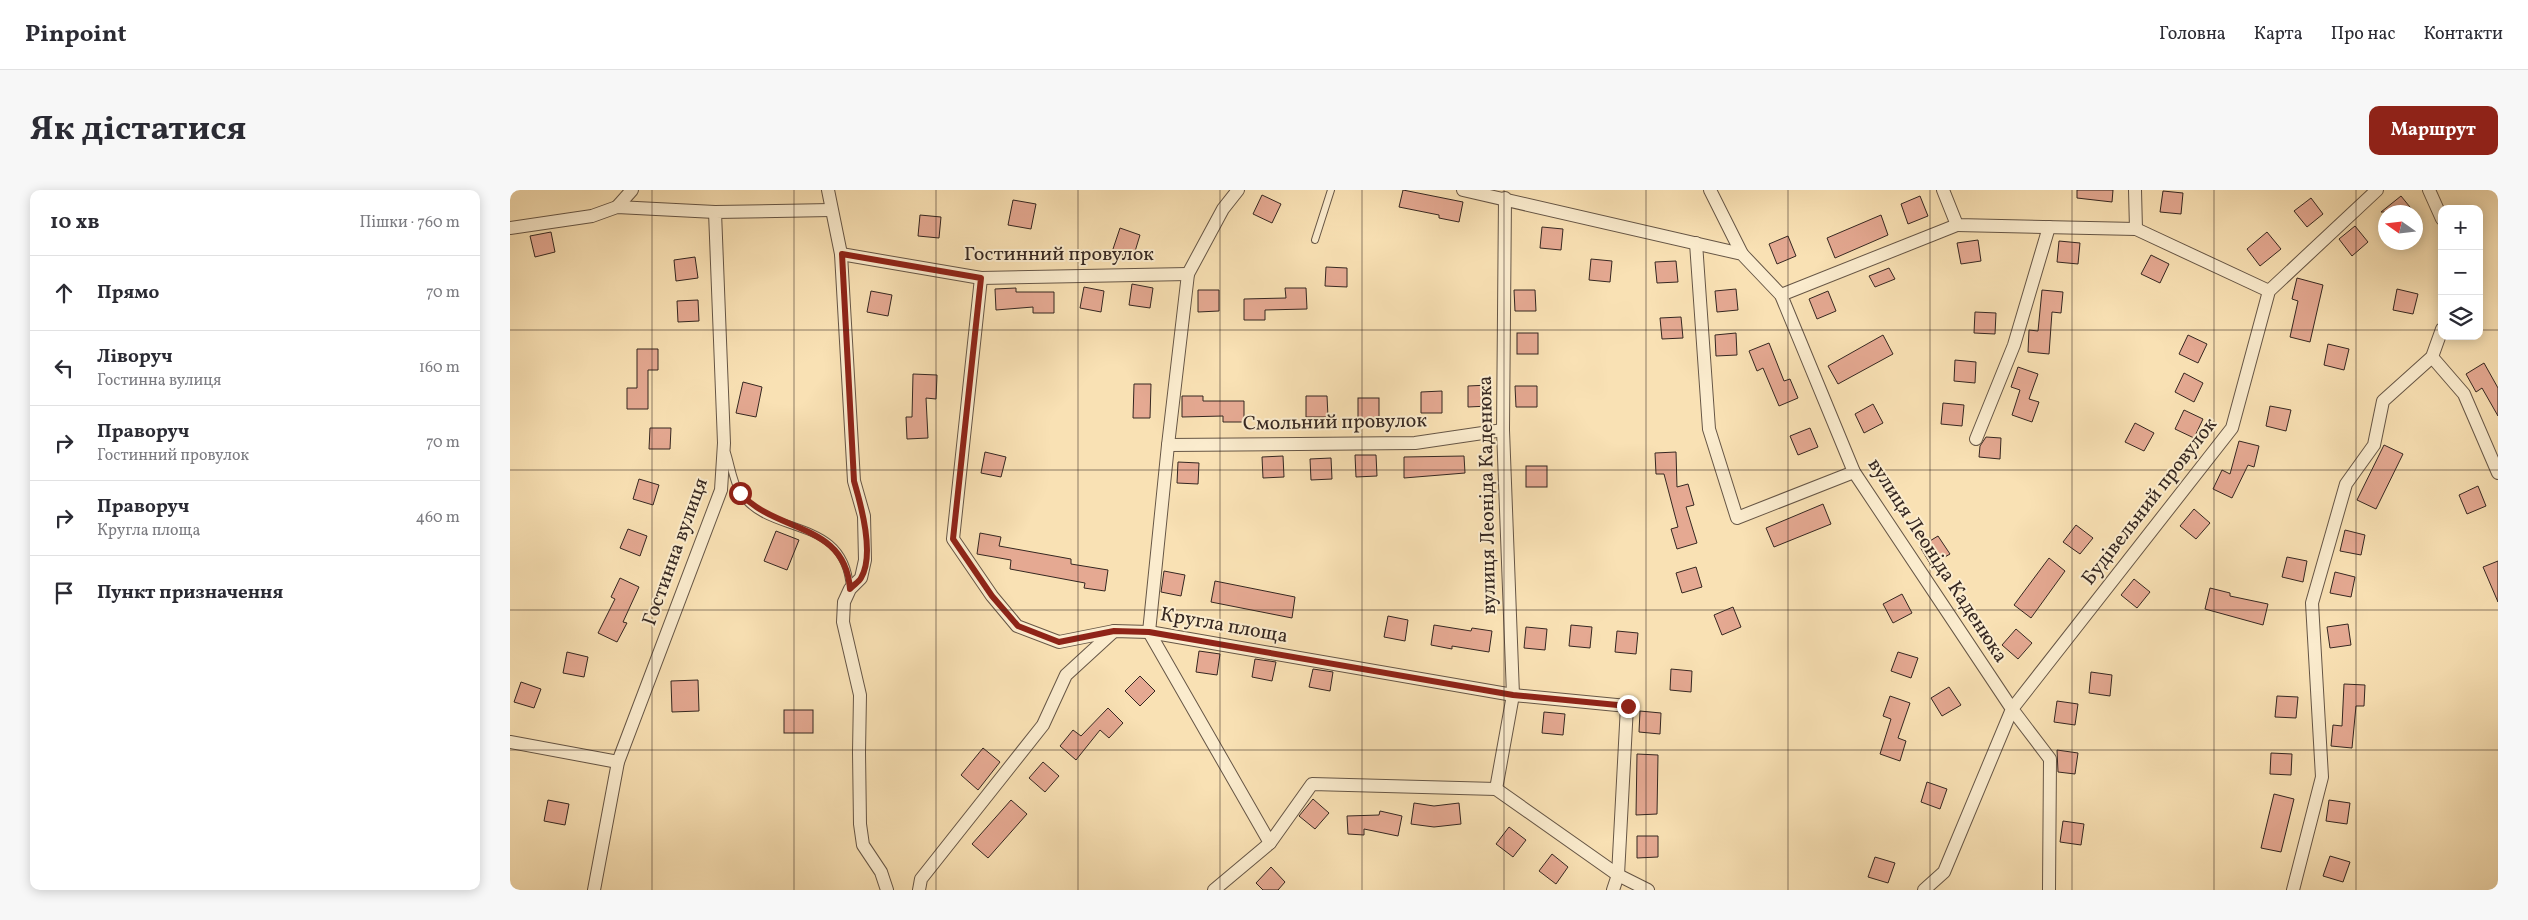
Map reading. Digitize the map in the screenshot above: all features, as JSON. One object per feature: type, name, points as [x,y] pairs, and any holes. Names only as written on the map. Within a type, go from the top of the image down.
[{"type":"street","points":[[617,207],[632,190]]},
{"type":"street","points":[[828,190],[842,254],[854,481],[864,516],[866,537],[861,578],[850,589],[843,612],[860,695],[860,824],[863,845],[881,872],[887,890]]},
{"type":"street","points":[[1238,190],[1223,209],[1188,274],[1149,632],[1270,843]]},
{"type":"street","points":[[1463,190],[1505,198],[1742,254]]},
{"type":"street","name":"вулиця Леоніда Каденюка","points":[[1710,190],[1742,254],[1781,295],[1854,472],[2012,710],[2050,759],[2049,890]]},
{"type":"street","points":[[1943,190],[1956,225]]},
{"type":"street","points":[[2135,190],[2136,229]]},
{"type":"street","points":[[2429,190],[2438,210]]},
{"type":"street","points":[[1781,295],[1956,225],[2136,229],[2269,291],[2370,192]]},
{"type":"street","name":"вулиця Леоніда Каденюка","points":[[1496,789],[1513,695],[1503,430],[1505,198]]},
{"type":"street","points":[[510,228],[592,216],[617,207],[715,212],[831,210]]},
{"type":"street","name":"Гостинна вулиця","points":[[594,890],[618,762],[721,490],[724,443],[715,212]]},
{"type":"street","points":[[1976,439],[2014,345],[2050,227]]},
{"type":"street","points":[[1696,243],[1709,429],[1737,518],[1854,472]]},
{"type":"street","name":"Гостинний провулок","points":[[842,254],[981,278],[1188,274]]},
{"type":"street","name":"Кругла площа","points":[[981,278],[953,539],[992,596],[1018,626],[1059,642],[1114,631],[1149,632],[1513,695],[1628,706],[1618,875]]},
{"type":"street","name":"Будівельний провулок","points":[[2012,710],[2232,428],[2269,291]]},
{"type":"street","points":[[2293,890],[2322,777],[2312,602],[2346,484],[2374,444],[2383,401],[2432,357],[2438,340]]},
{"type":"street","points":[[2432,357],[2464,394],[2498,473]]},
{"type":"street","name":"Смольний провулок","points":[[1168,445],[1415,443],[1503,430]]},
{"type":"street","points":[[918,890],[921,879],[1043,725],[1066,675],[1114,631]]},
{"type":"street","points":[[1924,890],[1944,872],[2012,710]]},
{"type":"street","points":[[510,742],[618,762]]},
{"type":"street","points":[[1214,890],[1270,843],[1312,784],[1496,789],[1618,875],[1648,890]]},
{"type":"street","points":[[1613,890],[1618,875]]},
{"type":"lane","points":[[1315,240],[1331,190]]},
{"type":"lane","points":[[724,443],[740,493],[759,511],[823,538],[835,548],[844,560],[849,574],[850,589]]},
{"type":"building","points":[[1403,190],[1463,202],[1459,222],[1439,218],[1439,215],[1399,207]]},
{"type":"building","points":[[2077,190],[2113,190],[2112,202],[2077,198]]},
{"type":"building","points":[[2163,191],[2183,193],[2181,214],[2160,212]]},
{"type":"building","points":[[1262,195],[1281,204],[1272,223],[1253,214]]},
{"type":"building","points":[[1920,196],[1928,216],[1908,224],[1901,204]]},
{"type":"building","points":[[2401,196],[2408,205],[2390,205]]},
{"type":"building","points":[[2311,198],[2323,214],[2307,227],[2294,211]]},
{"type":"building","points":[[1013,200],[1036,204],[1031,229],[1008,225]]},
{"type":"building","points":[[920,215],[941,217],[939,238],[918,236]]},
{"type":"building","points":[[1881,215],[1888,235],[1835,258],[1827,238]]},
{"type":"building","points":[[2355,226],[2368,242],[2352,256],[2339,239]]},
{"type":"building","points":[[1542,227],[1563,229],[1561,250],[1540,248]]},
{"type":"building","points":[[1120,228],[1140,235],[1133,258],[1112,252]]},
{"type":"building","points":[[551,232],[555,252],[535,257],[530,236]]},
{"type":"building","points":[[2267,232],[2281,249],[2260,266],[2247,249]]},
{"type":"building","points":[[1788,236],[1796,256],[1777,264],[1769,244]]},
{"type":"building","points":[[1978,240],[1981,261],[1961,264],[1957,243]]},
{"type":"building","points":[[2059,241],[2080,243],[2078,264],[2057,262]]},
{"type":"building","points":[[2151,255],[2169,264],[2160,283],[2141,274]]},
{"type":"building","points":[[695,257],[698,278],[676,281],[674,260]]},
{"type":"building","points":[[1591,259],[1612,261],[1610,282],[1589,280]]},
{"type":"building","points":[[1676,261],[1678,282],[1657,283],[1655,262]]},
{"type":"building","points":[[1326,267],[1347,268],[1347,287],[1325,286]]},
{"type":"building","points":[[1889,268],[1895,279],[1875,287],[1869,276]]},
{"type":"building","points":[[2297,278],[2323,285],[2310,342],[2290,337],[2298,301],[2292,299]]},
{"type":"building","points":[[1132,284],[1153,288],[1150,308],[1129,305]]},
{"type":"building","points":[[1084,287],[1104,291],[1101,312],[1080,308]]},
{"type":"building","points":[[1016,288],[1016,292],[1054,292],[1054,313],[1033,313],[1033,307],[996,310],[995,289]]},
{"type":"building","points":[[1285,288],[1306,288],[1307,309],[1265,310],[1265,320],[1244,320],[1244,299],[1286,298]]},
{"type":"building","points":[[1736,289],[1738,310],[1717,312],[1715,291]]},
{"type":"building","points":[[2397,289],[2418,294],[2413,314],[2393,310]]},
{"type":"building","points":[[1198,290],[1219,290],[1219,311],[1198,312]]},
{"type":"building","points":[[1514,290],[1535,290],[1536,311],[1515,311]]},
{"type":"building","points":[[2042,290],[2063,292],[2061,313],[2052,312],[2049,354],[2028,352],[2029,330],[2038,331]]},
{"type":"building","points":[[871,291],[892,295],[888,316],[867,312]]},
{"type":"building","points":[[1828,291],[1836,311],[1817,319],[1809,299]]},
{"type":"building","points":[[698,300],[699,321],[678,322],[677,301]]},
{"type":"building","points":[[1975,312],[1996,313],[1995,334],[1974,333]]},
{"type":"building","points":[[1681,317],[1683,338],[1662,339],[1660,318]]},
{"type":"building","points":[[1517,333],[1538,333],[1538,354],[1517,354]]},
{"type":"building","points":[[1736,333],[1737,355],[1716,356],[1715,335]]},
{"type":"building","points":[[1883,335],[1893,354],[1838,384],[1828,366]]},
{"type":"building","points":[[2188,335],[2207,344],[2198,363],[2179,354]]},
{"type":"building","points":[[1769,343],[1784,381],[1790,379],[1798,398],[1779,406],[1763,368],[1757,371],[1749,351]]},
{"type":"building","points":[[2328,344],[2349,349],[2344,370],[2324,365]]},
{"type":"building","points":[[637,349],[658,349],[658,370],[648,370],[648,409],[627,409],[627,388],[637,388]]},
{"type":"building","points":[[1955,360],[1976,362],[1975,383],[1954,381]]},
{"type":"building","points":[[2484,363],[2498,388],[2498,416],[2482,388],[2476,392],[2466,374]]},
{"type":"building","points":[[2018,367],[2038,374],[2029,399],[2039,402],[2032,422],[2012,415],[2020,390],[2011,387]]},
{"type":"building","points":[[2184,373],[2203,383],[2194,402],[2175,392]]},
{"type":"building","points":[[913,374],[937,375],[936,399],[926,398],[928,438],[907,439],[906,417],[912,417]]},
{"type":"building","points":[[743,382],[762,387],[756,417],[736,413]]},
{"type":"building","points":[[1134,384],[1151,384],[1150,418],[1133,418]]},
{"type":"building","points":[[1489,385],[1489,406],[1468,407],[1468,386]]},
{"type":"building","points":[[1515,386],[1537,386],[1537,407],[1516,407]]},
{"type":"building","points":[[1442,391],[1442,413],[1421,413],[1421,392]]},
{"type":"building","points":[[1182,396],[1203,396],[1203,401],[1244,401],[1244,422],[1223,422],[1223,416],[1182,417]]},
{"type":"building","points":[[1306,396],[1327,396],[1328,417],[1306,417]]},
{"type":"building","points":[[1358,398],[1379,398],[1379,419],[1358,419]]},
{"type":"building","points":[[1943,403],[1964,405],[1962,426],[1941,424]]},
{"type":"building","points":[[1873,404],[1883,423],[1864,433],[1855,414]]},
{"type":"building","points":[[2270,406],[2291,410],[2286,431],[2266,426]]},
{"type":"building","points":[[2184,410],[2203,419],[2194,438],[2175,429]]},
{"type":"building","points":[[2135,423],[2154,433],[2144,451],[2125,442]]},
{"type":"building","points":[[650,428],[671,428],[670,449],[649,449]]},
{"type":"building","points":[[1810,428],[1818,447],[1798,455],[1790,436]]},
{"type":"building","points":[[1986,437],[2001,438],[2000,459],[1979,457],[1980,446]]},
{"type":"building","points":[[2239,441],[2259,446],[2254,467],[2248,465],[2232,498],[2213,489],[2222,470],[2230,474]]},
{"type":"building","points":[[2384,445],[2403,454],[2376,509],[2357,500]]},
{"type":"building","points":[[985,452],[1006,457],[1001,477],[981,473]]},
{"type":"building","points":[[1676,452],[1677,487],[1688,484],[1694,505],[1686,507],[1697,543],[1677,549],[1671,529],[1678,527],[1664,474],[1656,474],[1655,453]]},
{"type":"building","points":[[1355,455],[1376,455],[1377,476],[1356,477]]},
{"type":"building","points":[[1283,456],[1284,477],[1263,478],[1262,457]]},
{"type":"building","points":[[1464,456],[1465,473],[1404,478],[1404,457]]},
{"type":"building","points":[[1331,458],[1332,479],[1311,480],[1310,459]]},
{"type":"building","points":[[1178,462],[1199,463],[1198,484],[1177,483]]},
{"type":"building","points":[[1526,466],[1547,466],[1547,487],[1526,487]]},
{"type":"building","points":[[639,479],[659,485],[653,505],[633,499]]},
{"type":"building","points":[[2478,486],[2486,506],[2467,514],[2459,495]]},
{"type":"building","points":[[1823,504],[1831,524],[1774,547],[1766,528]]},
{"type":"building","points":[[2194,509],[2210,523],[2196,539],[2180,526]]},
{"type":"building","points":[[2076,525],[2093,538],[2080,554],[2063,542]]},
{"type":"building","points":[[628,529],[647,536],[640,556],[620,548]]},
{"type":"building","points":[[2345,530],[2365,535],[2361,555],[2340,551]]},
{"type":"building","points":[[776,531],[799,540],[787,570],[764,561]]},
{"type":"building","points":[[980,533],[1001,537],[999,546],[1071,559],[1071,564],[1108,570],[1105,591],[1084,588],[1085,583],[1010,569],[1011,560],[977,554]]},
{"type":"building","points":[[1938,536],[1950,554],[1931,565],[1920,547]]},
{"type":"building","points":[[2287,557],[2307,561],[2303,582],[2282,577]]},
{"type":"building","points":[[2049,558],[2065,571],[2031,618],[2014,605]]},
{"type":"building","points":[[2498,561],[2498,602],[2483,567]]},
{"type":"building","points":[[1696,567],[1702,587],[1682,593],[1676,573]]},
{"type":"building","points":[[1164,571],[1185,575],[1181,596],[1161,592]]},
{"type":"building","points":[[2335,572],[2355,577],[2351,597],[2330,593]]},
{"type":"building","points":[[620,578],[639,587],[623,622],[627,623],[617,642],[598,633],[615,599],[611,597]]},
{"type":"building","points":[[2134,579],[2150,592],[2137,608],[2121,595]]},
{"type":"building","points":[[1215,581],[1295,597],[1292,618],[1211,602]]},
{"type":"building","points":[[2210,588],[2230,593],[2230,596],[2268,604],[2263,625],[2205,609]]},
{"type":"building","points":[[1902,594],[1912,613],[1893,623],[1883,604]]},
{"type":"building","points":[[1733,607],[1741,627],[1722,635],[1714,615]]},
{"type":"building","points":[[1388,616],[1408,620],[1405,641],[1384,637]]},
{"type":"building","points":[[2348,624],[2351,645],[2330,648],[2327,627]]},
{"type":"building","points":[[1434,625],[1471,631],[1472,628],[1492,631],[1489,652],[1452,646],[1452,649],[1431,645]]},
{"type":"building","points":[[1571,625],[1592,627],[1590,648],[1569,646]]},
{"type":"building","points":[[1526,627],[1547,629],[1545,650],[1524,648]]},
{"type":"building","points":[[2016,629],[2032,643],[2018,659],[2002,645]]},
{"type":"building","points":[[1617,631],[1638,633],[1636,654],[1615,652]]},
{"type":"building","points":[[1199,651],[1220,654],[1217,675],[1196,672]]},
{"type":"building","points":[[567,652],[588,657],[584,677],[563,673]]},
{"type":"building","points":[[1898,652],[1918,658],[1911,678],[1891,671]]},
{"type":"building","points":[[1255,659],[1276,662],[1272,681],[1252,677]]},
{"type":"building","points":[[1313,669],[1333,672],[1330,691],[1309,687]]},
{"type":"building","points":[[1671,669],[1692,671],[1691,692],[1670,690]]},
{"type":"building","points":[[2091,672],[2112,675],[2110,696],[2089,693]]},
{"type":"building","points":[[1140,676],[1155,691],[1140,706],[1125,691]]},
{"type":"building","points":[[698,680],[699,711],[672,712],[671,681]]},
{"type":"building","points":[[521,682],[541,689],[534,708],[514,702]]},
{"type":"building","points":[[2344,684],[2365,685],[2364,706],[2356,706],[2352,748],[2331,746],[2333,725],[2342,726]]},
{"type":"building","points":[[1949,687],[1961,705],[1942,716],[1931,698]]},
{"type":"building","points":[[1890,696],[1910,703],[1898,738],[1906,741],[1900,761],[1880,754],[1891,719],[1883,716]]},
{"type":"building","points":[[2277,696],[2298,697],[2296,718],[2275,717]]},
{"type":"building","points":[[2057,701],[2078,704],[2075,725],[2054,722]]},
{"type":"building","points":[[1108,708],[1123,723],[1109,738],[1100,730],[1076,760],[1060,746],[1073,730],[1081,736]]},
{"type":"building","points":[[784,710],[813,710],[813,733],[784,733]]},
{"type":"building","points":[[1640,711],[1661,713],[1660,734],[1639,732]]},
{"type":"building","points":[[1544,712],[1565,714],[1563,735],[1542,733]]},
{"type":"building","points":[[983,748],[1000,762],[978,790],[961,775]]},
{"type":"building","points":[[2057,750],[2078,753],[2075,774],[2058,772]]},
{"type":"building","points":[[2271,753],[2292,754],[2291,775],[2270,774]]},
{"type":"building","points":[[1637,754],[1658,755],[1657,814],[1636,815]]},
{"type":"building","points":[[1043,762],[1059,776],[1045,792],[1029,778]]},
{"type":"building","points":[[1927,782],[1947,789],[1940,809],[1921,802]]},
{"type":"building","points":[[2274,794],[2294,799],[2281,852],[2261,848]]},
{"type":"building","points":[[1313,799],[1329,813],[1315,829],[1299,816]]},
{"type":"building","points":[[548,800],[569,804],[565,825],[544,821]]},
{"type":"building","points":[[1011,800],[1027,814],[988,858],[972,844]]},
{"type":"building","points":[[2329,800],[2350,803],[2347,824],[2326,821]]},
{"type":"building","points":[[1414,803],[1434,806],[1459,803],[1461,824],[1434,827],[1411,824]]},
{"type":"building","points":[[1380,811],[1402,816],[1398,836],[1364,829],[1364,835],[1348,834],[1347,816],[1379,815]]},
{"type":"building","points":[[2063,821],[2084,824],[2081,845],[2060,842]]},
{"type":"building","points":[[1509,827],[1526,840],[1513,857],[1496,844]]},
{"type":"building","points":[[1637,836],[1658,836],[1658,857],[1637,858]]},
{"type":"building","points":[[1552,854],[1568,867],[1556,884],[1539,871]]},
{"type":"building","points":[[2330,856],[2350,862],[2343,882],[2323,876]]},
{"type":"building","points":[[1875,857],[1895,863],[1888,883],[1868,877]]},
{"type":"building","points":[[1271,867],[1285,882],[1278,890],[1263,890],[1256,883]]},
{"type":"route","points":[[740,493],[759,511],[823,538],[835,548],[844,560],[849,574],[850,589],[861,578],[865,560],[866,537],[864,516],[854,481],[842,254],[981,278],[953,539],[992,596],[1018,626],[1059,642],[1114,631],[1149,632],[1513,695],[1628,706]]}]
